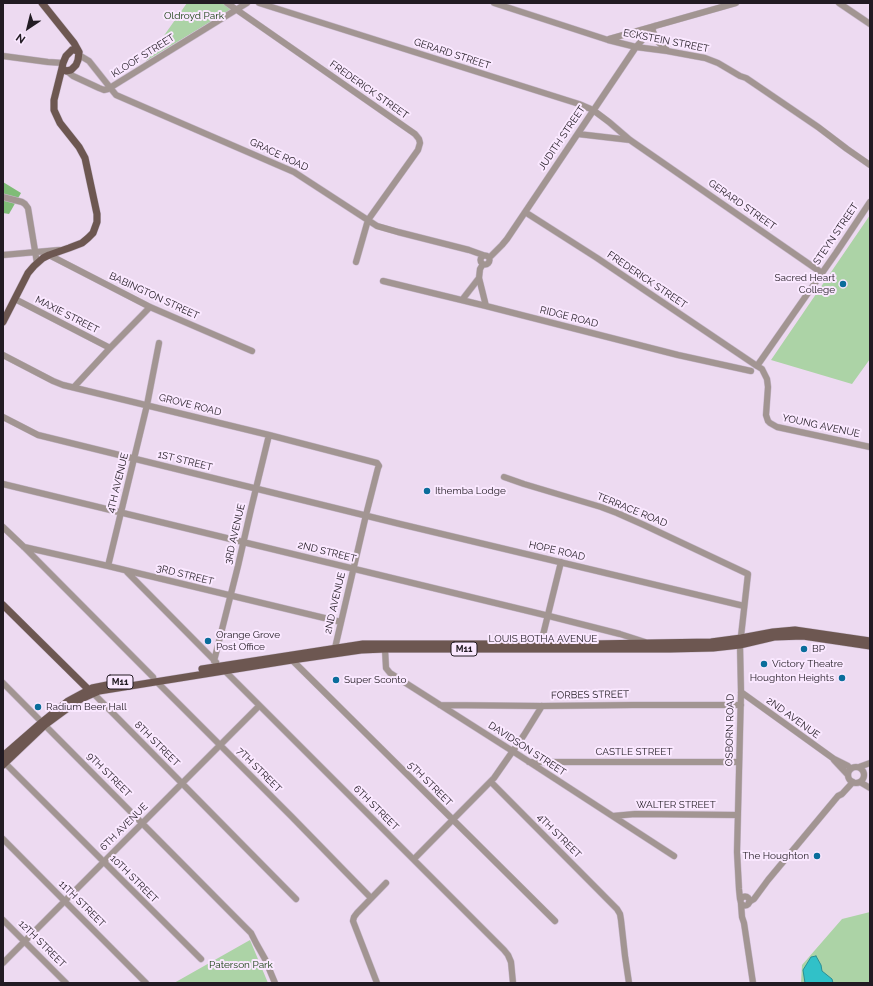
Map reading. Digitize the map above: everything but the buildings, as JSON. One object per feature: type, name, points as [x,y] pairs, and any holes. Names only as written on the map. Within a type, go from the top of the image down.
[{"type":"main road","points":[[42,3],[76,46],[79,54],[76,65],[71,70],[64,66]]},
{"type":"main road","points":[[3,322],[28,273],[37,263],[48,255],[82,243],[96,228],[98,217],[85,158],[79,147],[60,123],[55,113],[54,102],[56,91],[64,66],[69,37]]},
{"type":"main road","points":[[64,66],[72,50],[76,50],[79,54]]},
{"type":"main road","name":"8TH STREET","points":[[3,605],[90,691]]},
{"type":"main road","name":"LOUIS BOTHA AVENUE","points":[[219,666],[292,660],[361,650],[385,649],[713,648],[773,632],[795,630],[870,641]]},
{"type":"main road","name":"LOUIS BOTHA AVENUE","points":[[3,762],[68,701],[90,691],[96,686],[155,679],[219,666],[335,648],[371,644],[590,644],[711,642],[803,636],[870,646]]},
{"type":"street","name":"FREDERICK STREET","points":[[227,3],[382,111],[419,139],[420,143],[418,150],[368,220]]},
{"type":"street","name":"KLOOF STREET","points":[[111,88],[247,3]]},
{"type":"street","name":"GERARD STREET","points":[[259,3],[579,104],[593,110],[630,140],[822,273]]},
{"type":"street","name":"ECKSTEIN STREET","points":[[494,3],[608,40],[636,47],[705,58],[723,65],[833,142],[847,149],[870,165]]},
{"type":"street","points":[[608,40],[654,27],[720,5],[736,3]]},
{"type":"street","points":[[839,3],[870,24]]},
{"type":"street","name":"JUDITH STREET","points":[[479,278],[480,269],[483,264],[488,262],[486,257],[504,243],[636,47],[654,27]]},
{"type":"street","points":[[654,27],[657,41],[667,51]]},
{"type":"street","points":[[79,54],[89,61],[116,95]]},
{"type":"street","points":[[3,56],[48,62],[64,66],[72,76],[104,90],[111,88]]},
{"type":"street","name":"GRACE ROAD","points":[[104,90],[294,172],[377,226],[469,250],[486,257]]},
{"type":"street","name":"GERARD STREET","points":[[578,134],[630,140]]},
{"type":"street","points":[[3,197],[22,202],[28,208],[37,263]]},
{"type":"street","name":"STEYN STREET","points":[[757,366],[870,202]]},
{"type":"street","name":"FREDERICK STREET","points":[[526,212],[757,366]]},
{"type":"street","points":[[356,262],[368,220]]},
{"type":"street","points":[[3,255],[66,249]]},
{"type":"street","name":"BABINGTON STREET","points":[[48,255],[150,307],[252,351]]},
{"type":"street","points":[[462,300],[479,278]]},
{"type":"street","points":[[479,278],[486,306]]},
{"type":"street","name":"RIDGE ROAD","points":[[383,281],[678,355],[751,371]]},
{"type":"street","name":"MAXIE STREET","points":[[15,299],[110,348]]},
{"type":"street","points":[[74,388],[150,307]]},
{"type":"street","points":[[147,405],[159,343]]},
{"type":"street","name":"GROVE ROAD","points":[[3,355],[58,383],[74,388],[269,435],[377,463]]},
{"type":"street","name":"YOUNG AVENUE","points":[[757,366],[762,369],[767,379],[768,387],[766,415],[770,424],[777,427],[870,447]]},
{"type":"street","name":"4TH AVENUE","points":[[108,566],[147,405]]},
{"type":"street","name":"1ST STREET","points":[[3,417],[38,435],[366,515]]},
{"type":"street","name":"3RD AVENUE","points":[[219,666],[230,596],[269,435]]},
{"type":"street","name":"2ND AVENUE","points":[[335,648],[379,466],[377,463]]},
{"type":"street","name":"TERRACE ROAD","points":[[504,477],[617,513],[748,574]]},
{"type":"street","name":"2ND STREET","points":[[3,484],[549,616],[645,642]]},
{"type":"street","name":"HOPE ROAD","points":[[366,515],[744,606]]},
{"type":"street","name":"7TH STREET","points":[[3,527],[347,872],[371,898]]},
{"type":"street","name":"3RD STREET","points":[[24,547],[341,622]]},
{"type":"street","points":[[541,643],[549,616],[561,562]]},
{"type":"street","name":"6TH STREET","points":[[127,571],[219,666],[504,950],[511,962],[513,983]]},
{"type":"street","name":"OSBORN ROAD","points":[[748,574],[740,641],[741,692],[737,852],[739,892],[745,900],[742,917],[753,983]]},
{"type":"street","name":"DAVIDSON STREET","points":[[385,649],[386,668],[388,671],[674,856]]},
{"type":"street","name":"5TH STREET","points":[[292,660],[555,921]]},
{"type":"street","name":"9TH STREET","points":[[3,683],[242,924],[251,934],[265,959],[274,983]]},
{"type":"street","name":"8TH STREET","points":[[90,691],[296,899]]},
{"type":"street","name":"2ND AVENUE","points":[[741,692],[834,759],[851,768]]},
{"type":"street","name":"FORBES STREET","points":[[440,705],[740,705]]},
{"type":"street","name":"6TH AVENUE","points":[[3,963],[259,706]]},
{"type":"street","points":[[414,859],[491,782],[514,752],[542,706]]},
{"type":"street","name":"2ND AVENUE","points":[[834,759],[850,779]]},
{"type":"street","name":"10TH STREET","points":[[3,762],[201,959]]},
{"type":"street","name":"CASTLE STREET","points":[[529,762],[739,762]]},
{"type":"street","points":[[862,780],[855,783],[850,779],[849,770],[854,767],[861,769],[870,764]]},
{"type":"street","points":[[861,769],[864,776],[862,780]]},
{"type":"street","points":[[745,900],[757,894],[838,796],[840,791],[850,779]]},
{"type":"street","points":[[862,780],[870,787]]},
{"type":"street","name":"4TH STREET","points":[[491,782],[613,903],[620,914],[629,983]]},
{"type":"street","name":"WALTER STREET","points":[[613,816],[635,814],[738,815]]},
{"type":"street","name":"11TH STREET","points":[[3,839],[146,983]]},
{"type":"street","points":[[377,983],[353,922],[356,913],[386,883]]},
{"type":"street","name":"12TH STREET","points":[[3,920],[66,983]]},
{"type":"green space","name":"Oldroyd Park","points":[[187,3],[226,3],[233,8],[146,61]]},
{"type":"green space","points":[[3,182],[21,193],[9,214],[3,213]]},
{"type":"green space","name":"Sacred Heart College","points":[[870,215],[870,359],[852,384],[771,360]]},
{"type":"green space","points":[[870,912],[870,983],[801,983],[802,965],[842,919]]},
{"type":"green space","name":"Paterson Park","points":[[250,940],[268,983],[174,983]]},
{"type":"water","points":[[816,956],[821,965],[822,971],[832,979],[833,983],[805,983],[803,970],[811,957]]},
{"type":"place","name":"Sacred Heart College","points":[[843,284]]},
{"type":"place","name":"Ithemba Lodge","points":[[427,491]]},
{"type":"place","name":"Orange Grove Post Office","points":[[208,641]]},
{"type":"place","name":"BP","points":[[804,649]]},
{"type":"place","name":"Victory Theatre","points":[[764,664]]},
{"type":"place","name":"Houghton Heights","points":[[842,678]]},
{"type":"place","name":"Super Sconto","points":[[336,680]]},
{"type":"place","name":"Radium Beer Hall","points":[[38,707]]},
{"type":"place","name":"The Houghton","points":[[817,856]]}]
